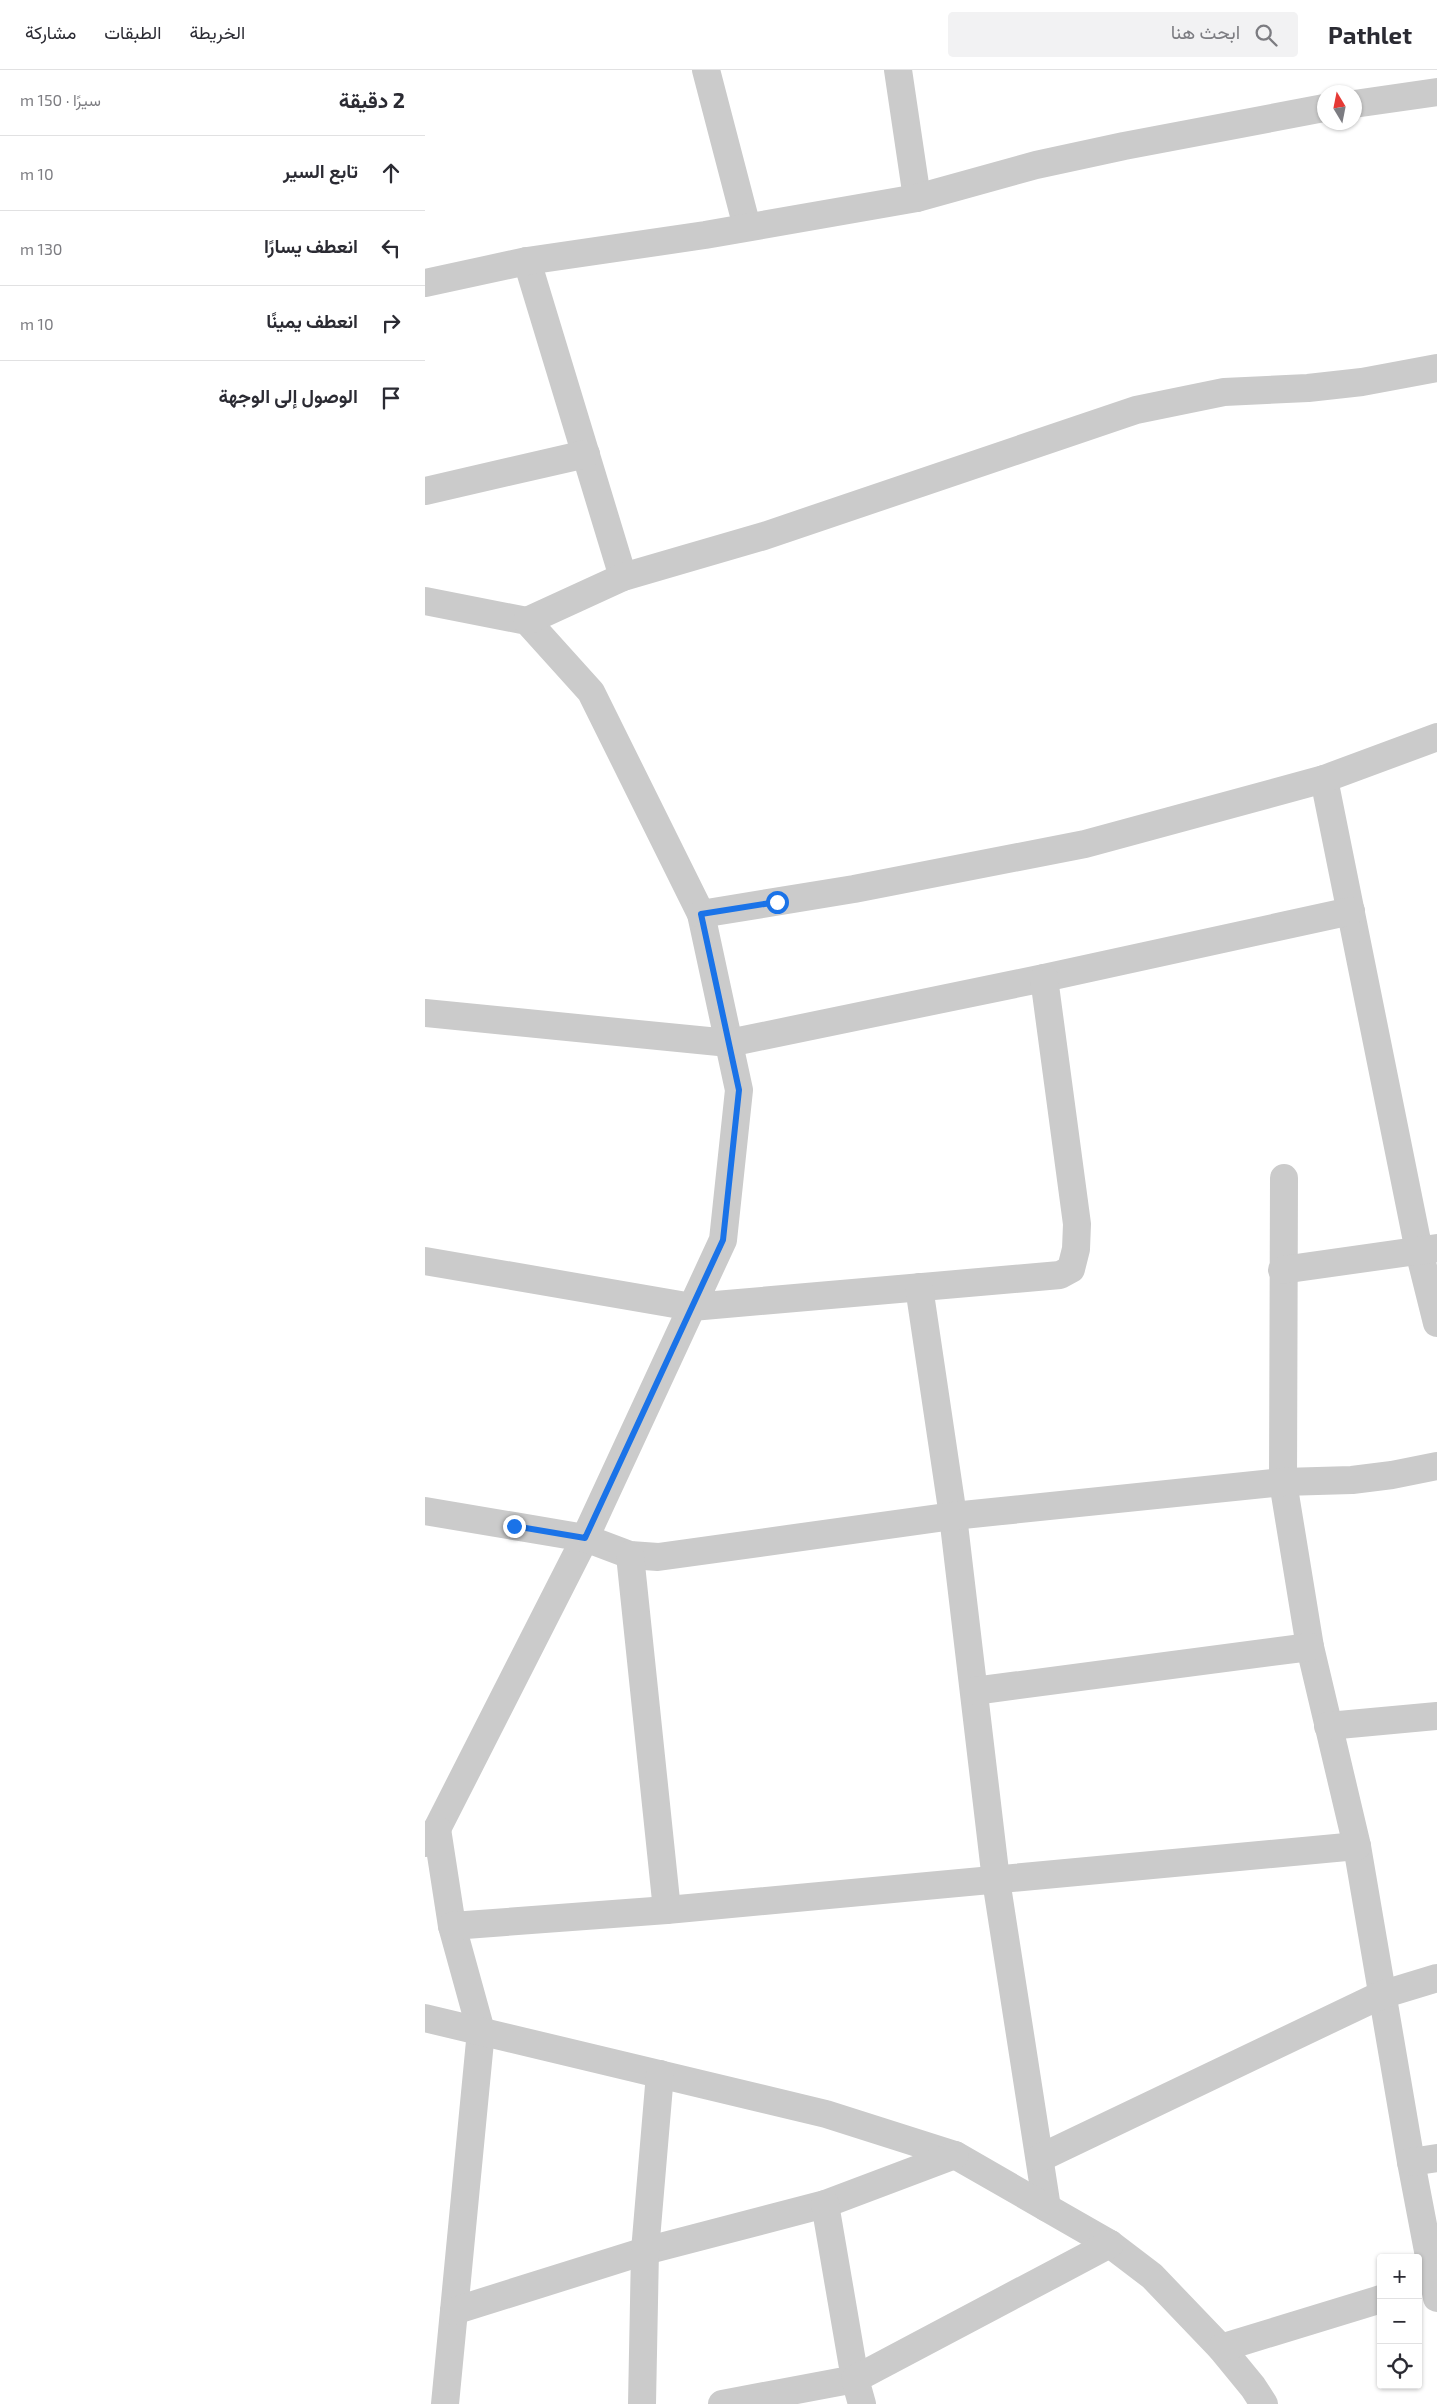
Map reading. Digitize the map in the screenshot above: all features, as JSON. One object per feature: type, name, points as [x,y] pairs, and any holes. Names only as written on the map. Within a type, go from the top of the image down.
[{"type":"street","points":[[706,70],[747,227]]},
{"type":"street","points":[[898,70],[917,198]]},
{"type":"street","points":[[1362,103],[1437,92]]},
{"type":"street","points":[[425,283],[527,261],[747,227],[917,198],[1036,165],[1114,148],[1317,110]]},
{"type":"street","points":[[527,261],[623,577]]},
{"type":"street","points":[[425,601],[527,620],[623,577],[765,536],[1136,410],[1224,392],[1353,383],[1437,368]]},
{"type":"street","points":[[425,491],[585,454]]},
{"type":"street","points":[[445,2404],[481,2031],[452,1926],[431,1836],[585,1538],[723,1240],[739,1090],[701,914],[591,692],[527,620]]},
{"type":"street","points":[[701,914],[854,889],[1085,844],[1324,779],[1437,737]]},
{"type":"street","points":[[1324,779],[1351,911],[1428,1250],[1437,1323]]},
{"type":"street","points":[[425,1013],[729,1043],[1044,978],[1351,911]]},
{"type":"street","points":[[425,1261],[692,1307],[1060,1275],[1071,1269],[1077,1250],[1077,1224],[1044,978]]},
{"type":"street","points":[[1284,1178],[1283,1482],[1310,1647],[1357,1846],[1381,1995],[1424,2160],[1430,2290]]},
{"type":"street","points":[[1283,1270],[1428,1250]]},
{"type":"street","points":[[919,1287],[953,1516],[996,1880],[1047,2208]]},
{"type":"street","points":[[425,1511],[585,1538],[630,1555],[658,1557],[953,1516],[1283,1482],[1384,1476],[1437,1466]]},
{"type":"street","points":[[630,1555],[667,1910]]},
{"type":"street","points":[[974,1691],[1310,1647]]},
{"type":"street","points":[[1329,1726],[1437,1716]]},
{"type":"street","points":[[452,1926],[667,1910],[1357,1846]]},
{"type":"street","points":[[1040,2158],[1381,1995],[1437,1978]]},
{"type":"street","points":[[425,2018],[826,2114],[955,2155],[1110,2244],[1152,2276],[1221,2348],[1253,2386],[1264,2404]]},
{"type":"street","points":[[642,2404],[645,2252],[660,2074]]},
{"type":"street","points":[[454,2311],[645,2252],[825,2204],[955,2155]]},
{"type":"street","points":[[825,2204],[858,2391]]},
{"type":"street","points":[[722,2404],[858,2391],[1110,2244]]},
{"type":"street","points":[[1221,2348],[1377,2300]]},
{"type":"route","points":[[514,1526],[585,1538],[723,1240],[739,1090],[701,914],[777,902]]}]
